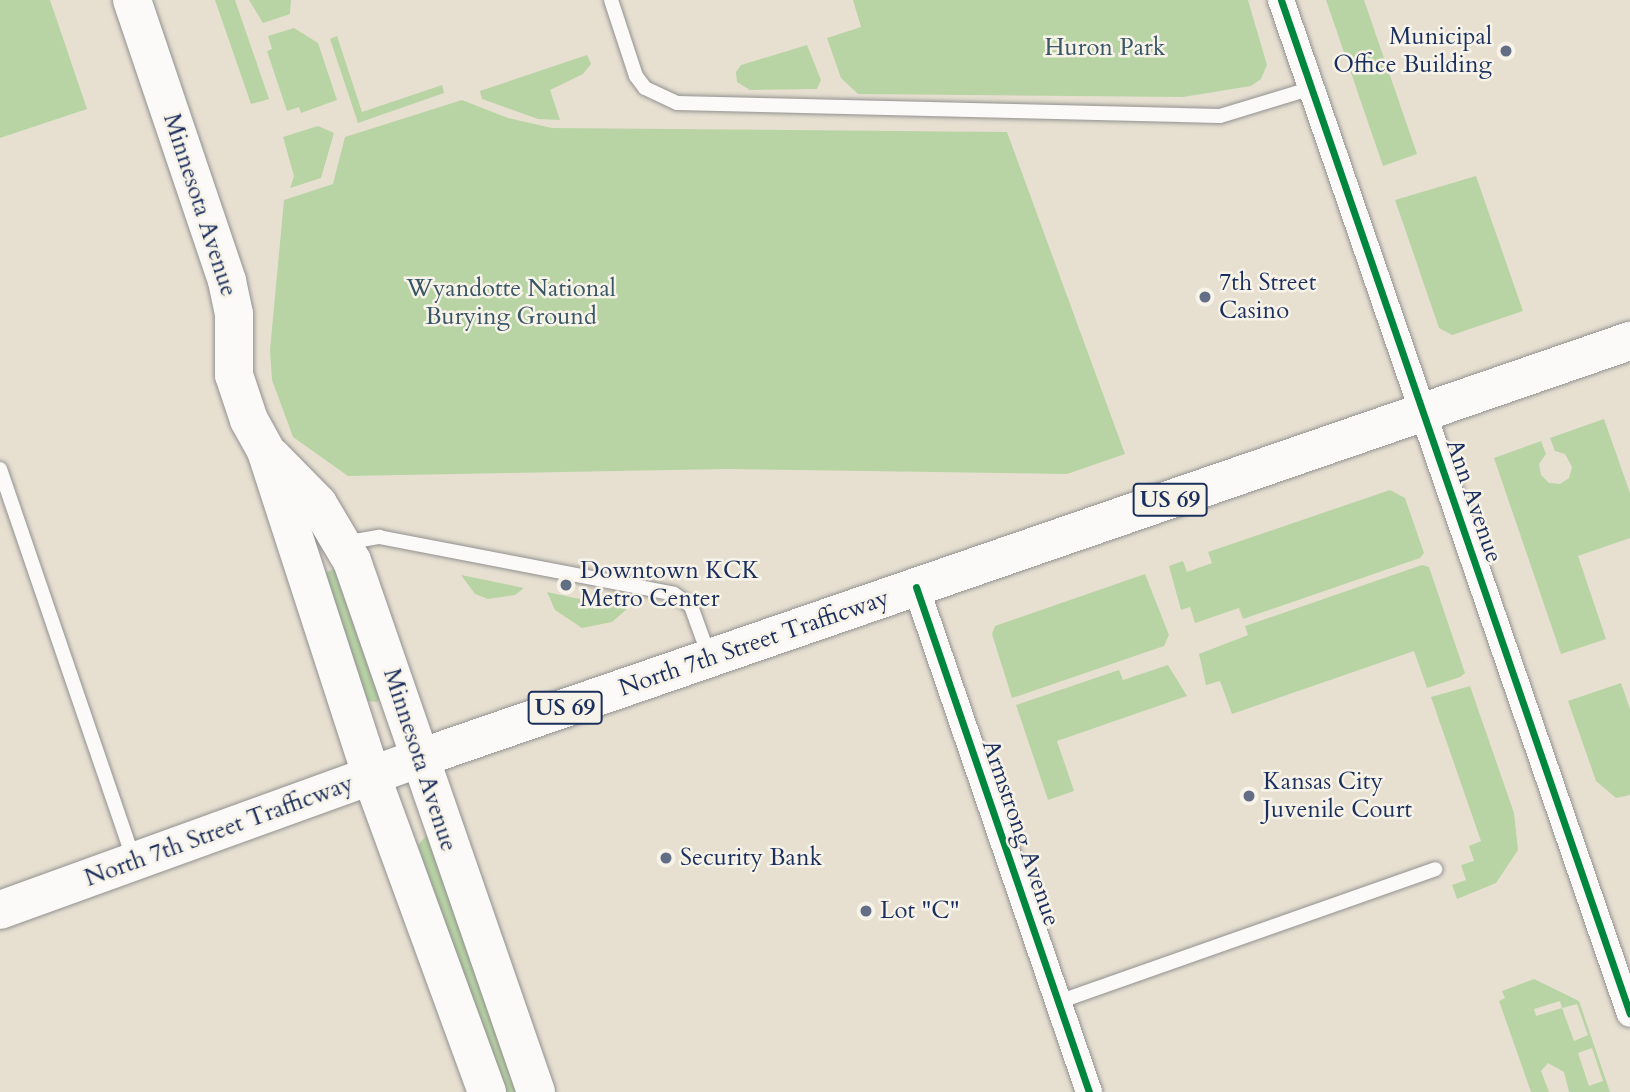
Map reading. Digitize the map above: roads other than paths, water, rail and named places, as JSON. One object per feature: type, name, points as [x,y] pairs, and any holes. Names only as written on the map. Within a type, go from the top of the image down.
[{"type":"main road","name":"Minnesota Avenue","points":[[132,0],[227,281],[234,314],[234,375],[249,420],[266,451],[371,775],[487,1092]]},
{"type":"main road","name":"North 7th Street Trafficway","points":[[0,911],[371,775],[1630,341]]},
{"type":"main road","name":"Minnesota Avenue","points":[[266,451],[318,504],[344,543],[536,1092]]},
{"type":"street","name":"Ann Avenue","points":[[1281,0],[1630,1014]]},
{"type":"street","name":"Armstrong Avenue","points":[[916,587],[1088,1092]]},
{"type":"lane","points":[[611,0],[636,76],[645,88],[677,103],[1220,116],[1312,88]]},
{"type":"lane","points":[[0,469],[134,861]]},
{"type":"lane","points":[[344,543],[379,537],[674,594],[691,606],[710,658]]},
{"type":"lane","points":[[1058,1002],[1435,869]]},
{"type":"place","name":"Municipal Office Building","points":[[1506,51]]},
{"type":"place","name":"7th Street Casino","points":[[1205,297]]},
{"type":"place","name":"Downtown KCK Metro Center","points":[[566,585]]},
{"type":"place","name":"Kansas City Juvenile Court","points":[[1249,796]]},
{"type":"place","name":"Security Bank","points":[[666,858]]},
{"type":"place","name":"Lot \"C\"","points":[[866,911]]},
{"type":"park label","name":"Huron Park","points":[[1105,48]]},
{"type":"park label","name":"Wyandotte National Burying Ground","points":[[511,303]]}]
